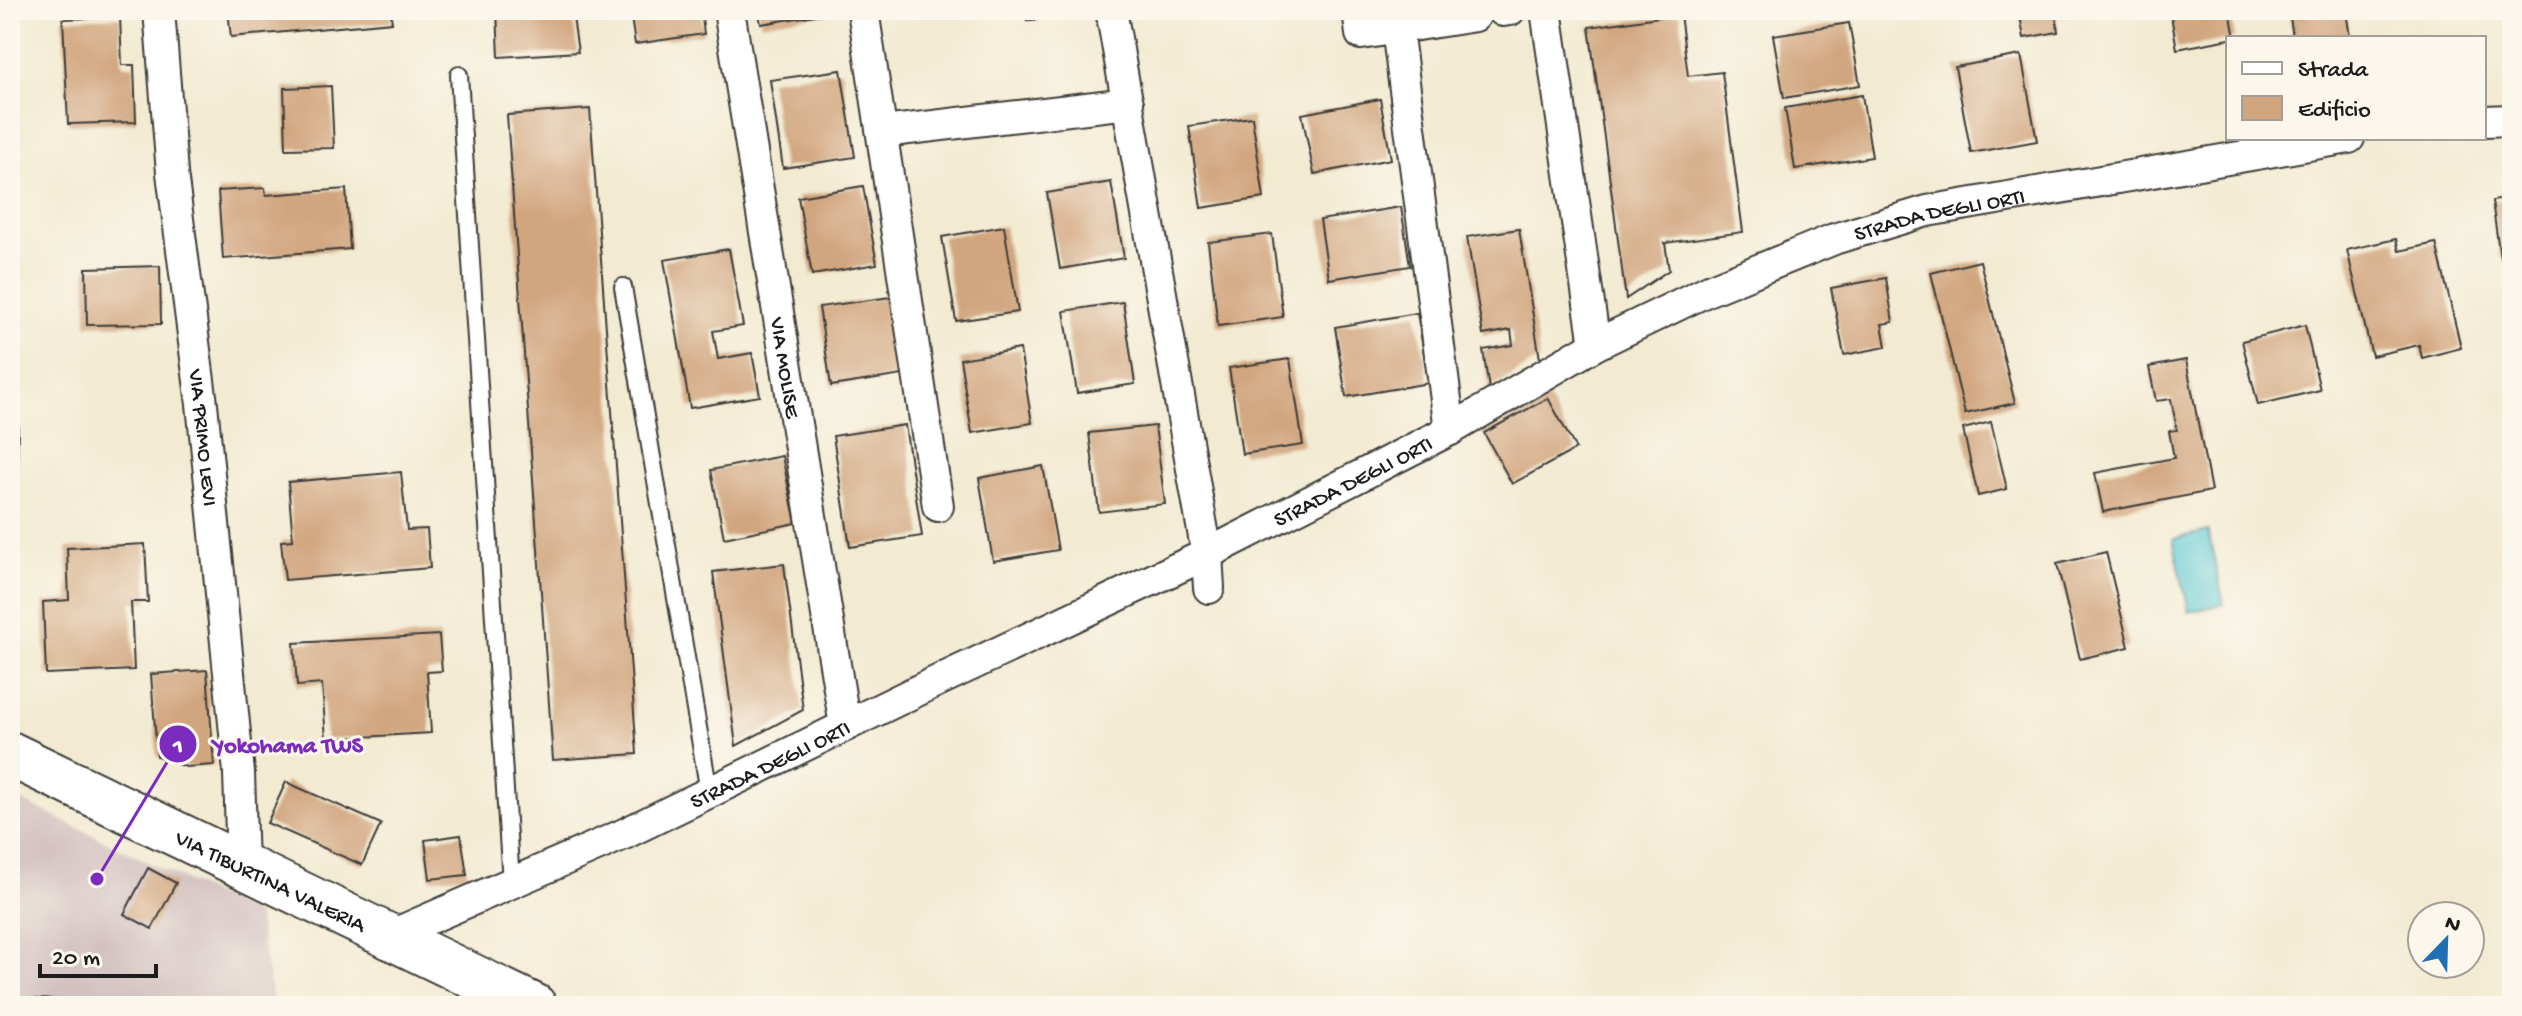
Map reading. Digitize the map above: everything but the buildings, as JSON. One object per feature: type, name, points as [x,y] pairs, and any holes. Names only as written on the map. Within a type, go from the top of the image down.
[{"type":"main road","name":"VIA TIBURTINA VALERIA","points":[[10,754],[534,1006]]},
{"type":"street","name":"VIA PRIMO LEVI","points":[[159,10],[172,173],[202,404],[238,758],[242,866]]},
{"type":"street","name":"VIA MOLISE","points":[[729,10],[845,726]]},
{"type":"street","points":[[863,10],[938,506]]},
{"type":"street","points":[[1111,10],[1207,554],[1209,588]]},
{"type":"street","points":[[1358,10],[1361,34],[1496,12]]},
{"type":"street","points":[[1546,10],[1595,345]]},
{"type":"street","points":[[1397,29],[1450,430]]},
{"type":"street","points":[[883,132],[1128,103]]},
{"type":"street","points":[[2486,121],[2512,120]]},
{"type":"street","name":"STRADA DEGLI ORTI","points":[[389,936],[622,835],[1207,554],[1450,430],[1595,345],[1709,290],[1834,239],[1906,216],[1962,203],[2337,140]]},
{"type":"lane","points":[[459,75],[511,883]]},
{"type":"lane","points":[[623,287],[709,792]]},
{"type":"shaded area","points":[[10,795],[257,915],[273,1002],[281,1006],[10,1006]]},
{"type":"water","points":[[2208,531],[2224,604],[2189,612],[2173,539]]},
{"type":"place","name":"Yokohama TWS","points":[[97,879]]}]
